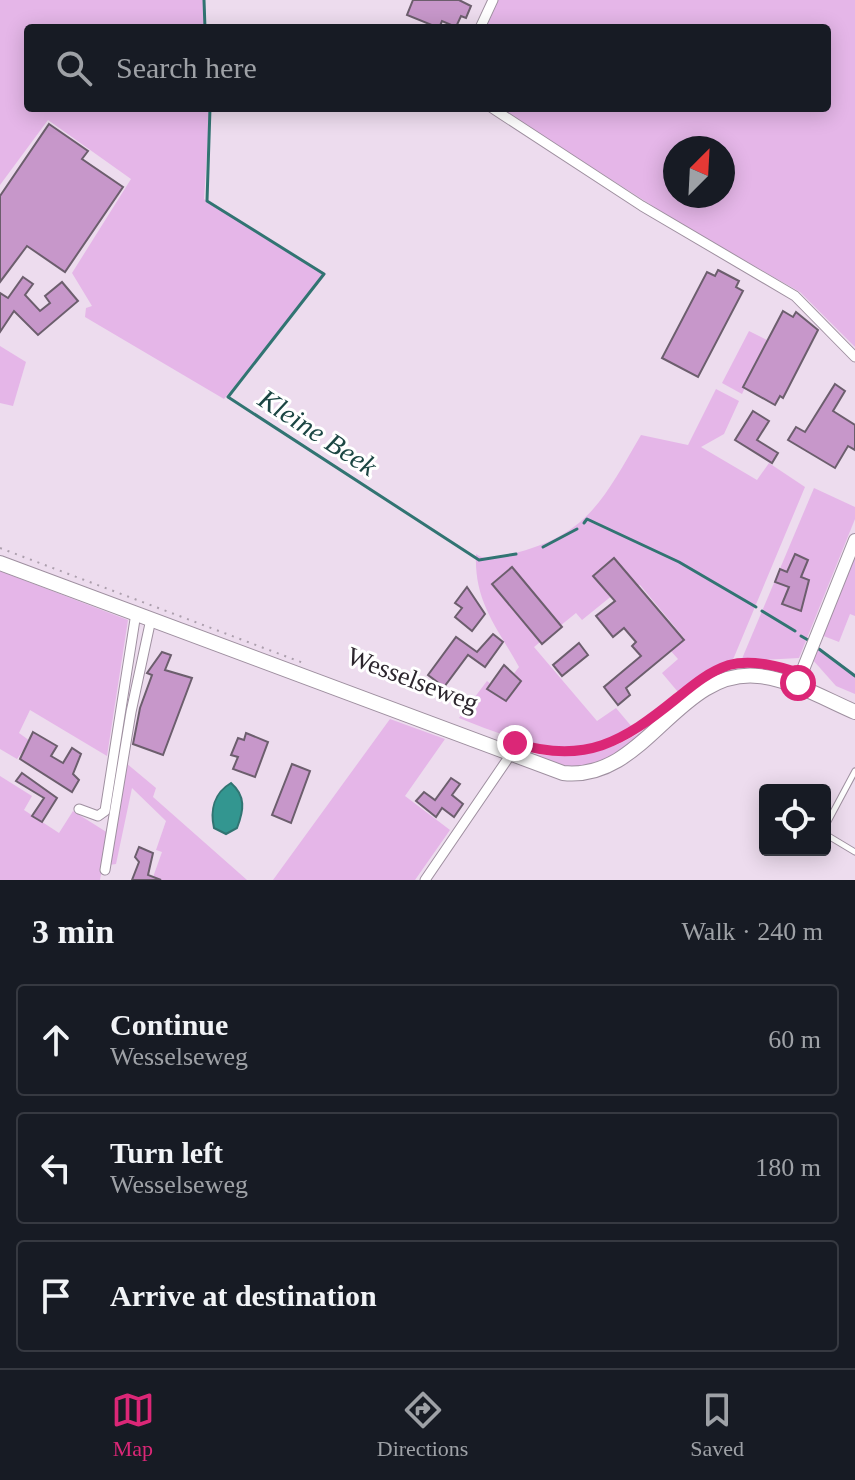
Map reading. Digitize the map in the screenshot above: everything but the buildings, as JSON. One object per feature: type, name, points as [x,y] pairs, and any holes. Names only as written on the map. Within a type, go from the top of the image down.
[{"type":"main road","name":"Wesselseweg","points":[[0,563],[563,773],[599,770],[622,760],[696,697],[720,682],[758,676],[798,680],[855,712]]},
{"type":"street","points":[[482,24],[493,0]]},
{"type":"street","points":[[498,112],[642,206],[795,296],[855,357]]},
{"type":"street","points":[[798,680],[855,540]]},
{"type":"street","points":[[79,809],[98,816],[105,811],[136,613]]},
{"type":"street","points":[[105,870],[131,712],[151,619]]},
{"type":"street","points":[[425,880],[508,764],[511,754]]},
{"type":"lane","points":[[831,816],[855,771]]},
{"type":"lane","points":[[831,838],[855,852]]},
{"type":"path","name":"Wesselseweg","points":[[0,548],[312,666]]},
{"type":"path","points":[[695,684],[706,675],[732,664],[774,666],[798,680]]},
{"type":"path","points":[[534,749],[562,753],[602,747],[644,725]]},
{"type":"shaded area","points":[[0,0],[205,0],[206,24],[24,24],[24,112],[210,112],[204,199],[326,274],[224,399],[85,317],[86,308],[92,306],[72,273],[131,179],[48,120],[0,185]]},
{"type":"shaded area","points":[[495,0],[855,0],[855,347],[800,292],[684,226],[505,112],[831,112],[831,24],[485,24]]},
{"type":"shaded area","points":[[749,331],[767,340],[742,394],[722,383]]},
{"type":"shaded area","points":[[0,346],[26,362],[13,406],[0,403]]},
{"type":"shaded area","points":[[716,389],[739,401],[724,434],[701,447],[757,480],[769,463],[805,487],[732,662],[714,668],[678,692],[662,673],[678,659],[670,650],[684,638],[640,585],[625,596],[619,590],[582,620],[576,613],[534,647],[597,721],[616,708],[632,727],[610,739],[567,747],[523,741],[459,718],[487,681],[500,691],[519,667],[483,600],[476,571],[476,554],[489,558],[511,554],[559,537],[576,525],[604,496],[641,435],[688,445]]},
{"type":"shaded area","points":[[814,488],[855,507],[855,519],[799,658],[741,661]]},
{"type":"shaded area","points":[[855,549],[855,616],[850,614],[839,642],[821,635]]},
{"type":"shaded area","points":[[0,571],[128,620],[107,756],[30,710],[19,733],[30,741],[17,759],[0,749]]},
{"type":"shaded area","points":[[817,647],[855,674],[855,694],[836,686],[812,659]]},
{"type":"shaded area","points":[[661,718],[611,758],[573,770],[517,752],[558,756],[593,752],[626,740]]},
{"type":"shaded area","points":[[390,719],[445,739],[405,796],[450,830],[415,880],[273,880]]},
{"type":"shaded area","points":[[126,763],[156,788],[153,797],[247,880],[152,880],[162,852],[156,850],[166,821],[132,788],[116,864],[109,865]]},
{"type":"shaded area","points":[[0,776],[32,796],[24,810],[59,833],[73,811],[108,833],[100,880],[0,880]]},
{"type":"shaded area","points":[[231,783],[239,793],[242,809],[237,828],[226,834],[214,828],[213,808],[217,797]]},
{"type":"waterway","name":"Kleine Beek","points":[[204,0],[205,24]]},
{"type":"waterway","name":"Kleine Beek","points":[[210,112],[207,201],[324,274],[228,397],[479,560],[516,554]]},
{"type":"waterway","name":"Kleine Beek","points":[[584,523],[587,519],[679,562],[756,607]]},
{"type":"waterway","name":"Kleine Beek","points":[[543,547],[577,529]]},
{"type":"waterway","name":"Kleine Beek","points":[[762,611],[795,631]]},
{"type":"waterway","name":"Kleine Beek","points":[[801,636],[808,640]]},
{"type":"waterway","name":"Kleine Beek","points":[[819,649],[855,676]]},
{"type":"route","points":[[515,743],[562,753],[602,747],[644,725],[706,675],[732,664],[788,669],[801,674],[798,683]]}]
